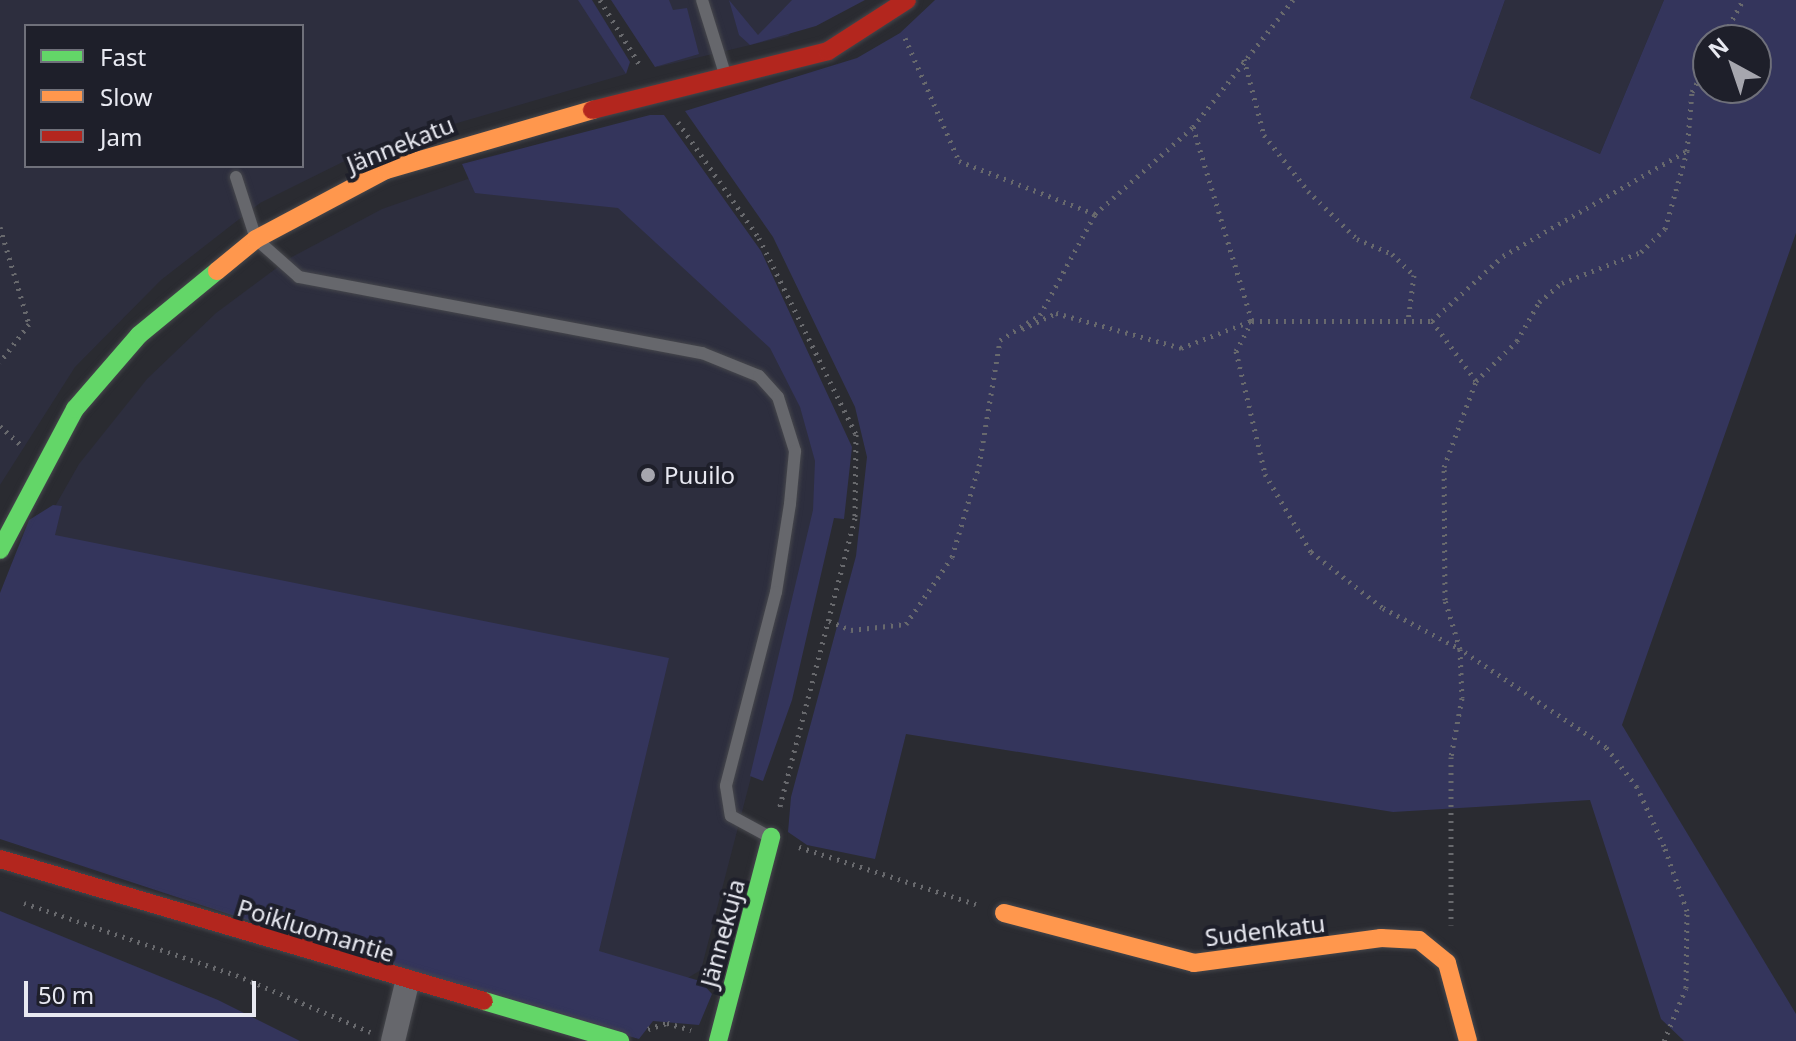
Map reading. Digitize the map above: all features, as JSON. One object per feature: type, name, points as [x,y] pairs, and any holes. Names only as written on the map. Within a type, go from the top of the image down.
[{"type":"street","name":"Jännekatu","points":[[0,550],[75,409],[139,335],[256,239],[386,170],[657,94],[828,51],[900,6]]},
{"type":"street","name":"Jännekuja","points":[[719,1039],[771,837]]},
{"type":"street","name":"Poikluomantie","points":[[0,859],[407,983],[620,1041]]},
{"type":"street","name":"Sudenkatu","points":[[1004,913],[1194,963],[1401,937],[1434,948],[1447,963]]},
{"type":"street","points":[[1447,963],[1468,1041]]},
{"type":"street","points":[[393,1041],[407,983]]},
{"type":"lane","points":[[702,0],[726,77]]},
{"type":"lane","points":[[236,177],[256,239],[283,270],[322,285],[702,353],[759,376],[778,397],[795,451],[790,504],[776,592],[726,786],[731,816],[771,837]]},
{"type":"path","points":[[600,0],[657,94],[759,238],[856,434],[855,518],[771,837],[1004,913]]},
{"type":"path","points":[[829,621],[851,630],[906,624],[952,557],[979,466],[1000,340],[1040,315],[1095,214],[1193,127],[1293,0]]},
{"type":"path","points":[[1730,24],[1743,0]]},
{"type":"path","points":[[900,6],[959,161],[1095,214]]},
{"type":"path","points":[[1244,59],[1264,135],[1308,191],[1357,239],[1392,254],[1414,275],[1408,321]]},
{"type":"path","points":[[1447,963],[1460,649],[1445,600],[1444,467],[1476,381],[1562,283],[1641,252],[1665,229],[1687,151],[1692,92]]},
{"type":"path","points":[[1193,127],[1252,321],[1236,351],[1265,474],[1311,552],[1383,608],[1460,649],[1606,747],[1637,787],[1687,911],[1686,988],[1664,1041]]},
{"type":"path","points":[[1000,340],[1056,313],[1181,348],[1252,321],[1432,321],[1503,256],[1687,151]]},
{"type":"path","points":[[0,227],[29,324],[0,362]]},
{"type":"path","points":[[1432,321],[1476,381]]},
{"type":"path","points":[[0,426],[26,450]]},
{"type":"path","points":[[15,900],[236,975],[337,1022]]},
{"type":"path","points":[[644,1041],[649,1025],[667,1023],[719,1039]]},
{"type":"shaded area","points":[[0,0],[580,0],[626,74],[371,148],[260,203],[161,280],[75,367],[0,485]]},
{"type":"shaded area","points":[[578,0],[592,0],[630,62],[626,74]]},
{"type":"shaded area","points":[[611,0],[669,0],[673,10],[687,8],[699,54],[655,67]]},
{"type":"shaded area","points":[[619,0],[821,0],[788,36],[658,67]]},
{"type":"shaded area","points":[[729,0],[758,35],[792,0],[865,0],[816,26],[750,45],[739,35]]},
{"type":"shaded area","points":[[935,0],[1505,0],[1470,98],[1600,154],[1664,0],[1796,0],[1796,233],[1622,725],[1796,1014],[1796,1041],[1684,1041],[1661,1019],[1590,800],[1393,812],[906,734],[875,859],[807,845],[788,832],[791,797],[856,556],[867,457],[855,407],[773,237],[685,111],[857,58],[900,33]]},
{"type":"shaded area","points":[[1505,0],[1664,0],[1600,154],[1470,98]]},
{"type":"shaded area","points":[[650,115],[664,115],[761,251],[852,447],[844,519],[834,518],[792,700],[763,781],[750,776],[813,510],[815,461],[800,407],[770,348],[618,208],[475,193],[462,164]]},
{"type":"shaded area","points":[[660,130],[746,274],[819,452],[818,519],[701,970],[649,1001],[41,531],[79,464],[147,379],[216,313],[290,258],[382,209],[499,168]]},
{"type":"shaded area","points":[[53,505],[62,506],[55,535],[669,658],[599,951],[700,981],[712,994],[699,1025],[653,1021],[639,1039],[427,979],[0,839],[0,593],[29,520]]},
{"type":"shaded area","points":[[0,911],[218,1000],[300,1041],[0,1041]]},
{"type":"traffic: fast","points":[[0,550],[75,409],[139,335],[217,271]]},
{"type":"traffic: fast","points":[[718,1041],[771,837]]},
{"type":"traffic: fast","points":[[484,1001],[620,1041]]},
{"type":"traffic: slow","points":[[217,271],[256,239],[386,170],[592,110]]},
{"type":"traffic: slow","points":[[1004,913],[1194,963],[1381,938],[1419,940],[1447,963],[1468,1041]]},
{"type":"traffic: jam","points":[[592,110],[828,51],[907,0]]},
{"type":"traffic: jam","points":[[0,859],[484,1001]]},
{"type":"place","name":"Puuilo","points":[[648,475]]}]
